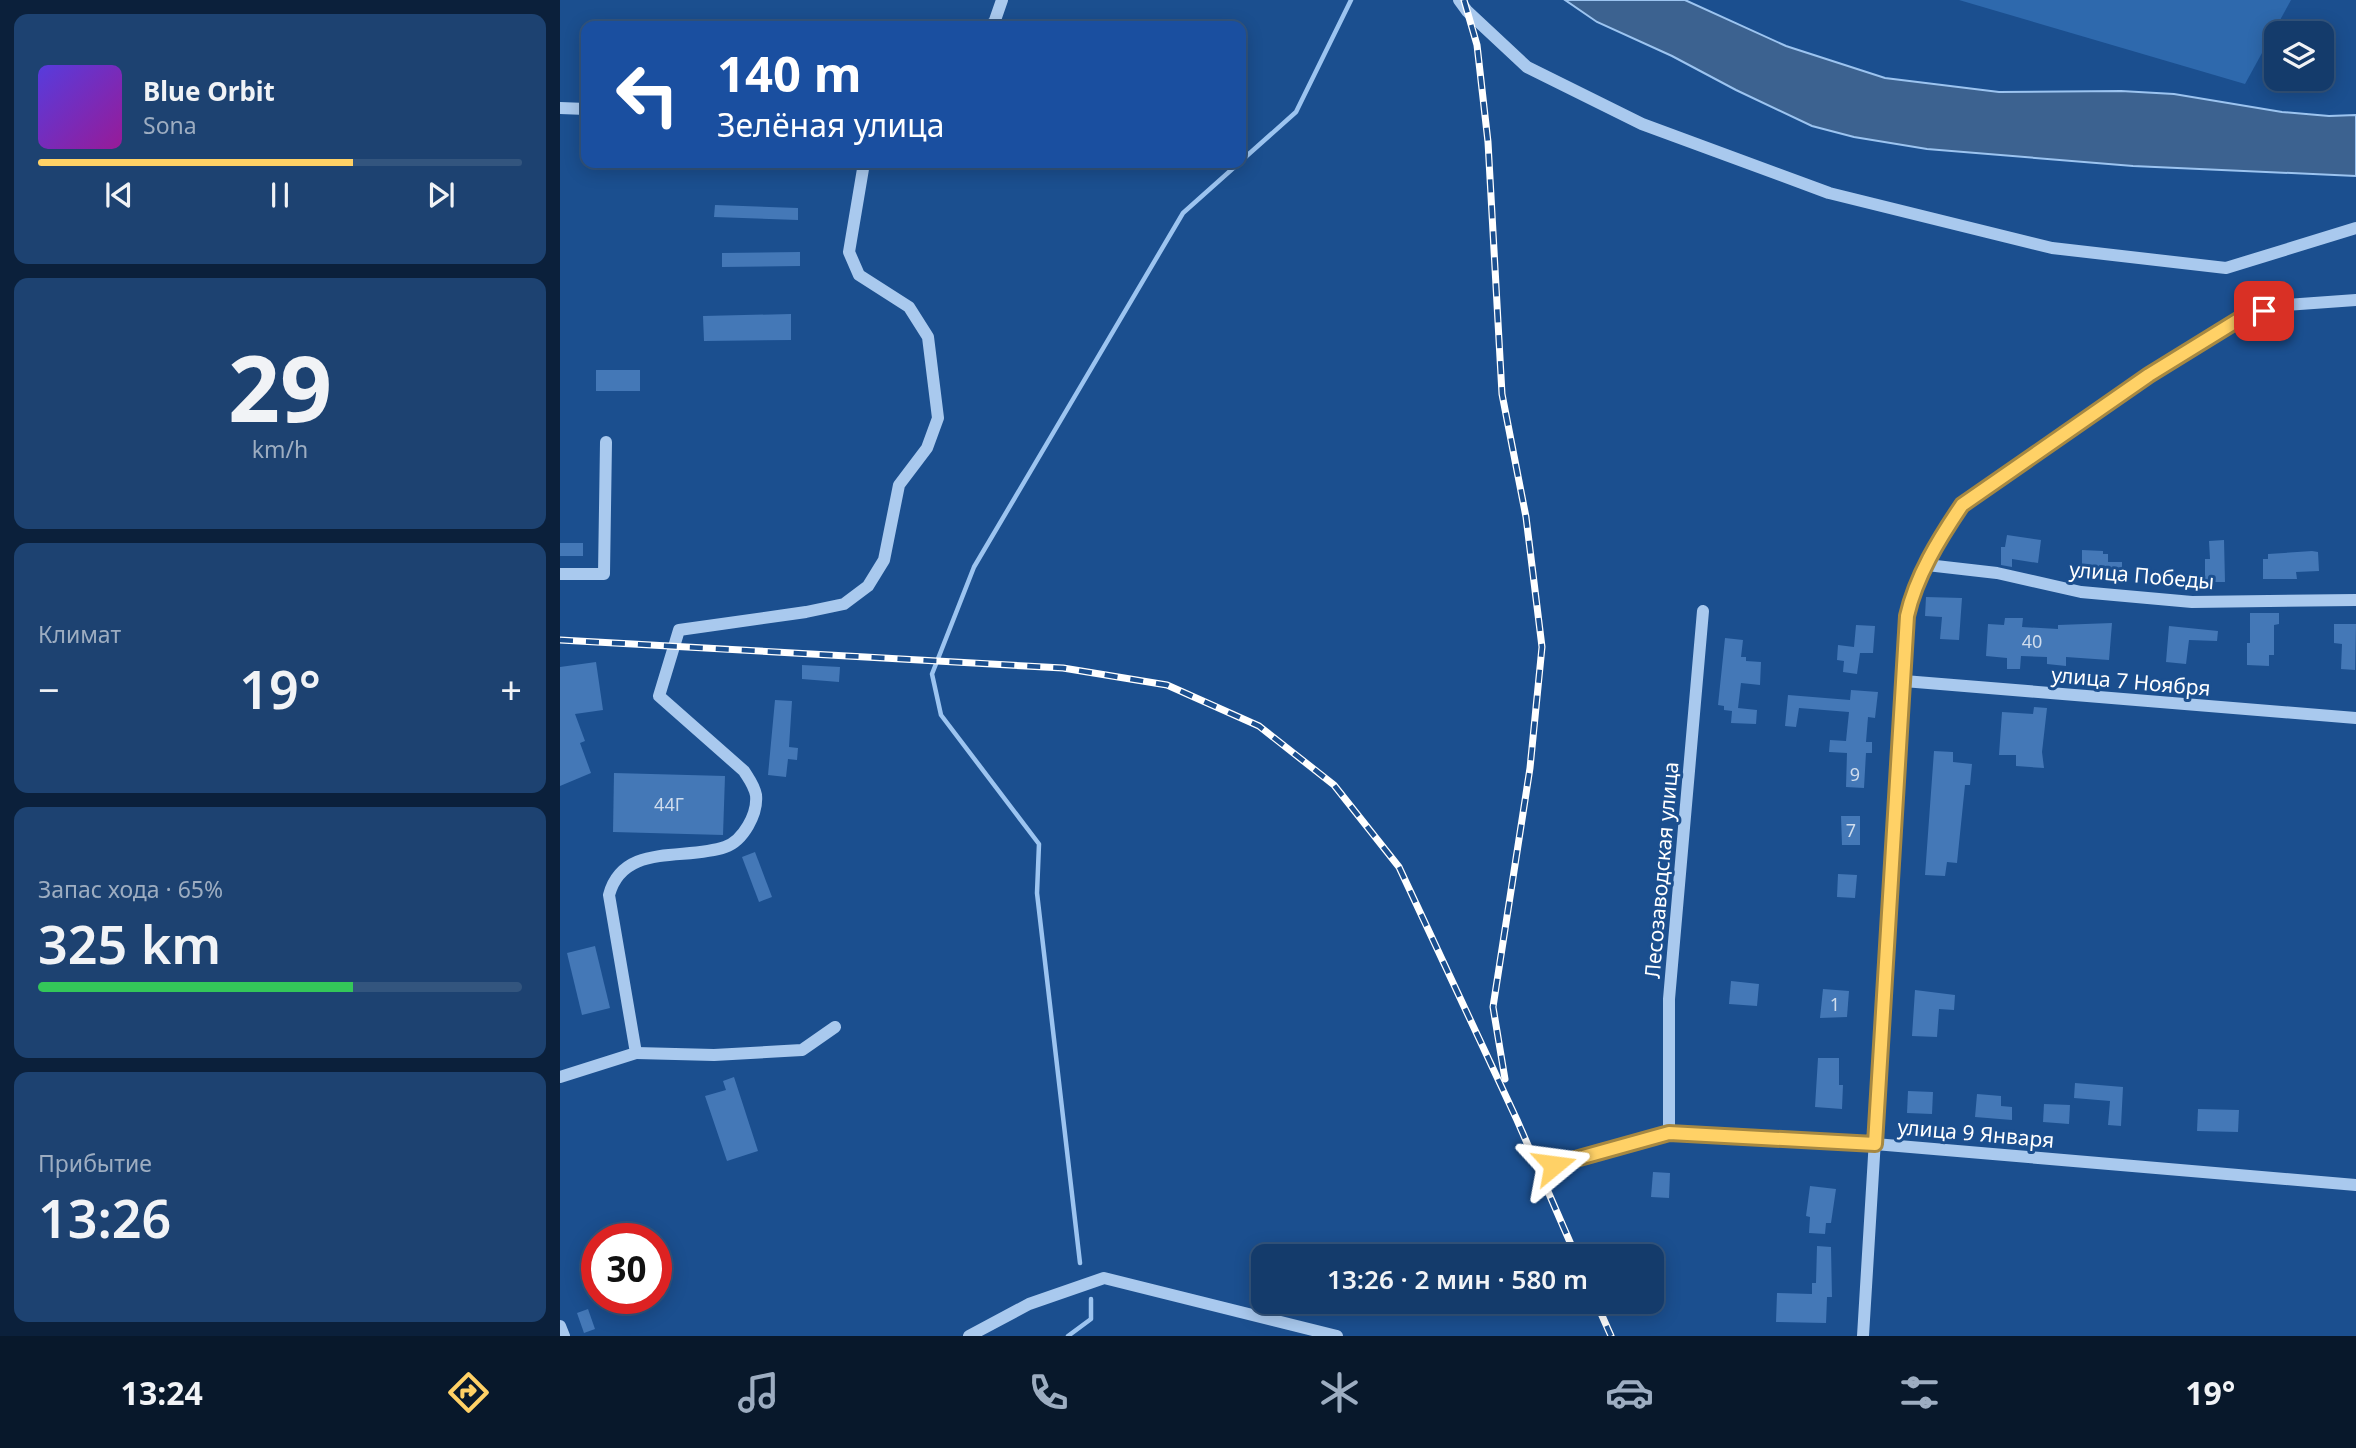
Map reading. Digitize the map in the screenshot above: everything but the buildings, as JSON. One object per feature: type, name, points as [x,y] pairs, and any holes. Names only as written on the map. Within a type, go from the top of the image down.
[{"type":"street","points":[[995,21],[1002,0]]},
{"type":"street","points":[[1459,0],[1467,11],[1527,67],[1642,124],[1829,193],[2052,248],[2226,268],[2356,228]]},
{"type":"street","points":[[560,108],[581,109]]},
{"type":"street","points":[[636,1052],[609,895],[612,884],[631,864],[650,858],[726,847],[745,832],[753,814],[756,797],[752,783],[744,771],[659,696],[678,629],[806,612],[844,604],[868,586],[884,560],[899,485],[927,448],[938,418],[928,337],[909,307],[859,275],[849,252],[863,168]]},
{"type":"street","points":[[1863,1336],[1907,616],[1912,593],[1942,533],[1962,505],[2149,375],[2243,317],[2285,305],[2356,300]]},
{"type":"street","points":[[560,574],[604,574],[606,442]]},
{"type":"street","name":"улица Победы","points":[[1927,565],[1997,573],[2081,592],[2192,602],[2356,600]]},
{"type":"street","name":"Лесозаводская улица","points":[[1669,1133],[1669,999],[1703,611]]},
{"type":"street","name":"улица 7 Ноября","points":[[1904,681],[2356,718]]},
{"type":"street","points":[[560,1077],[636,1052],[714,1055],[802,1050],[835,1027]]},
{"type":"street","name":"улица 9 Января","points":[[1554,1165],[1669,1133],[1875,1144],[2356,1185]]},
{"type":"street","points":[[968,1336],[1029,1304],[1104,1278],[1337,1336]]},
{"type":"street","points":[[560,1326],[564,1336]]},
{"type":"shaded area","points":[[1565,0],[1685,0],[1786,46],[1885,78],[1999,92],[2121,91],[2174,94],[2282,112],[2356,115],[2356,176],[2133,166],[1927,149],[1854,137],[1812,126],[1736,90],[1672,56],[1597,22]]},
{"type":"shaded area","points":[[1959,0],[2291,0],[2280,21],[2264,21],[2264,49],[2245,84]]},
{"type":"waterway","points":[[1246,157],[1296,112],[1351,0]]},
{"type":"waterway","points":[[1080,1263],[1037,893],[1039,844],[941,715],[932,674],[974,567],[1183,213],[1233,168]]},
{"type":"waterway","points":[[1068,1336],[1091,1319],[1091,1299]]},
{"type":"railway","points":[[1464,0],[1477,45],[1488,142],[1502,394],[1526,517],[1542,647],[1530,768],[1493,1007],[1505,1079]]},
{"type":"railway","points":[[560,640],[1063,668],[1167,685],[1259,726],[1334,785],[1399,867],[1517,1120],[1571,1244]]},
{"type":"railway","points":[[1601,1314],[1611,1336]]},
{"type":"route","points":[[1554,1165],[1669,1133],[1875,1144],[1907,616],[1912,593],[1942,533],[1962,505],[2149,375],[2243,317],[2264,311]]}]
